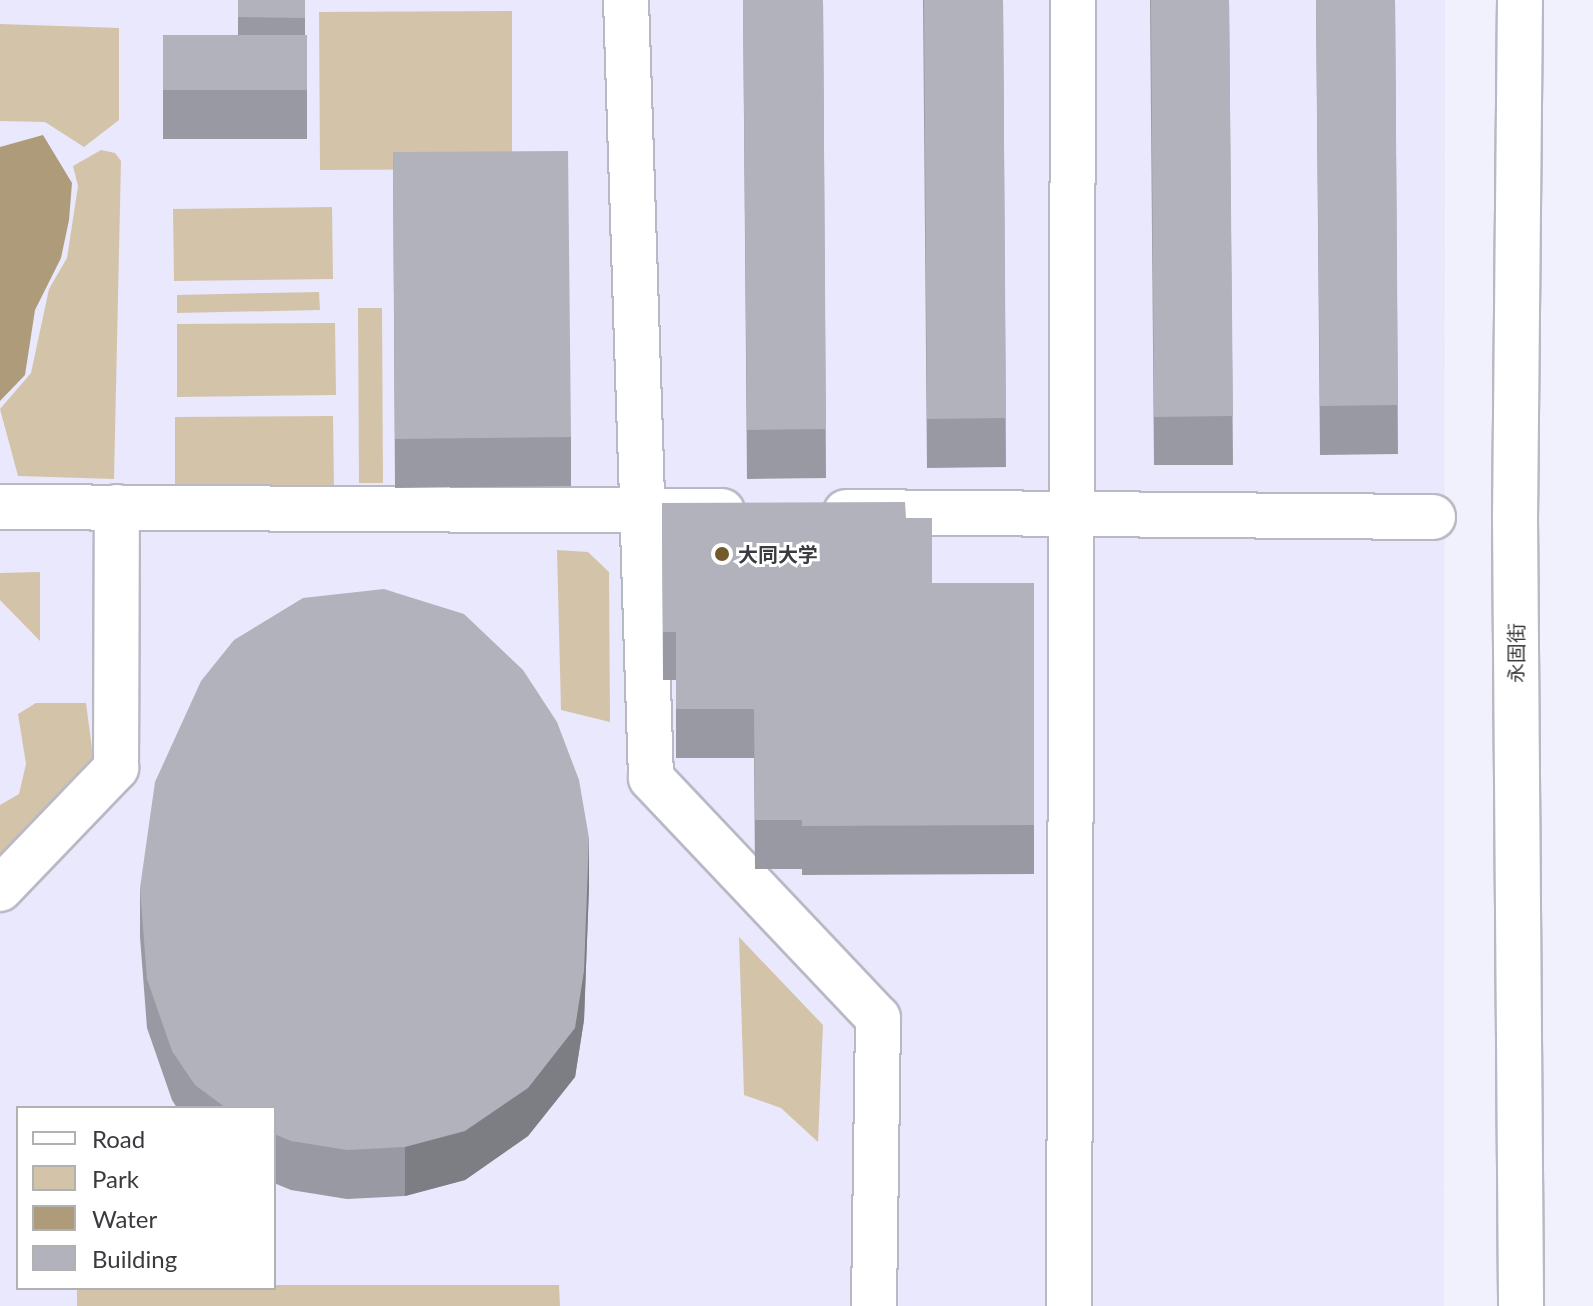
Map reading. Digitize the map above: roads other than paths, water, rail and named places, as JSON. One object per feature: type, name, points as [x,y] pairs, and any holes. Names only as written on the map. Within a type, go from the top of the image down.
[{"type":"main road","points":[[626,0],[651,778],[878,1018],[874,1306]]},
{"type":"main road","points":[[1069,1306],[1075,513],[1073,0]]},
{"type":"main road","name":"永固街","points":[[1520,0],[1515,532],[1521,1306]]},
{"type":"main road","points":[[0,507],[764,511]]},
{"type":"main road","points":[[0,889],[116,768],[117,507]]},
{"type":"main road","points":[[811,511],[1433,517]]},
{"type":"water","points":[[43,135],[72,183],[69,220],[61,258],[35,310],[25,375],[0,401],[0,147]]},
{"type":"place","name":"大同大学","points":[[722,554]]}]
